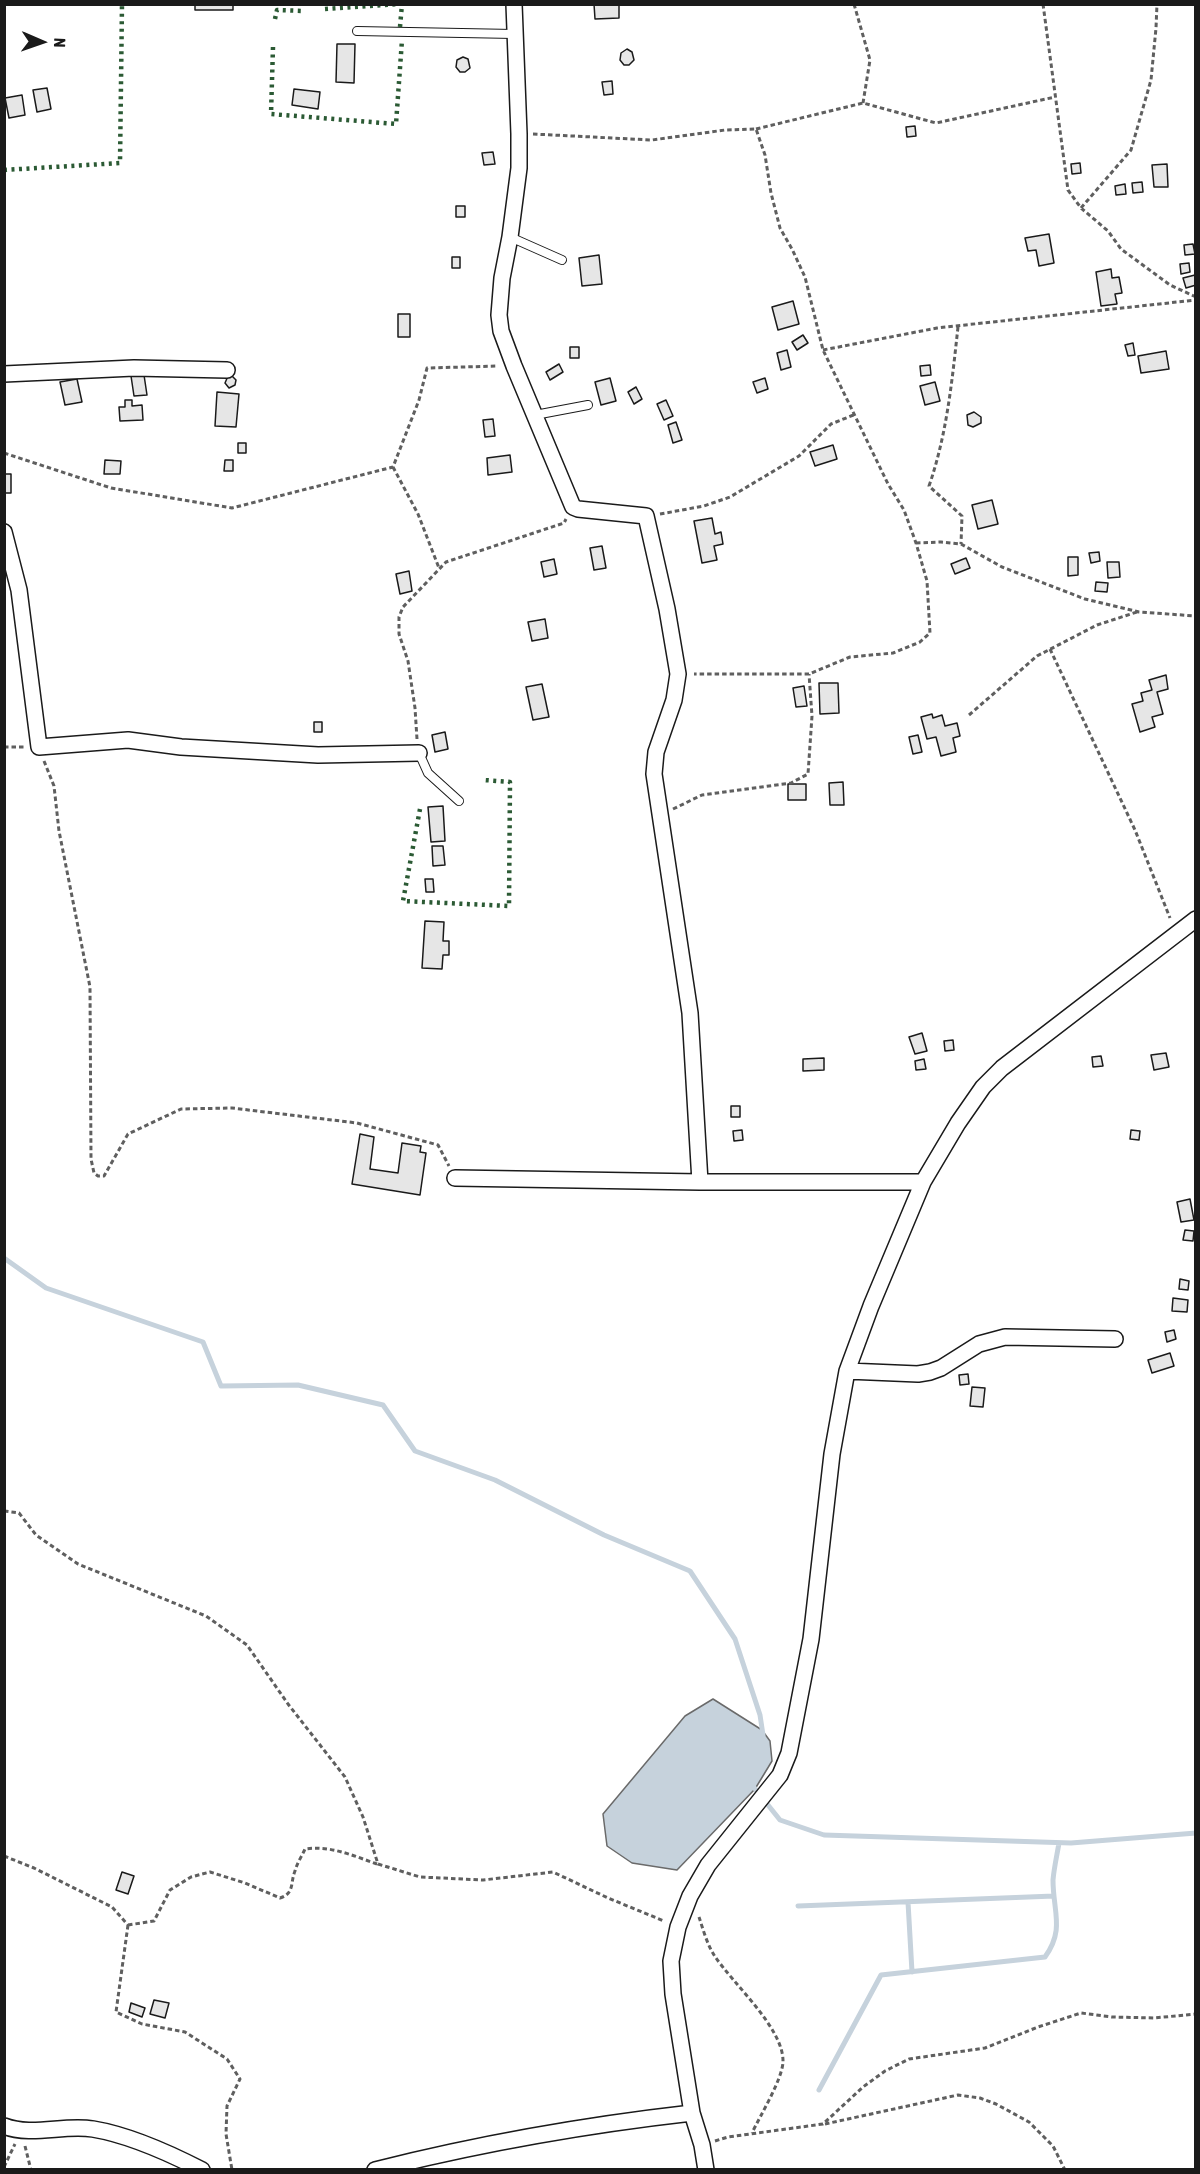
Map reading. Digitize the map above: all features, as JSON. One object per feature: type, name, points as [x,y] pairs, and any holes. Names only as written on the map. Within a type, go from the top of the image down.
[{"type":"street","points":[[514,4],[519,168],[502,278],[499,315],[501,331],[573,507],[646,516],[667,609],[678,674],[674,700],[654,762],[690,1013],[700,1182]]},
{"type":"street","points":[[4,374],[134,368],[227,370]]},
{"type":"street","points":[[4,532],[19,590],[39,747],[128,741],[181,747],[318,755],[419,753]]},
{"type":"street","points":[[706,2169],[702,2145],[692,2112],[673,1994],[671,1961],[678,1927],[690,1896],[708,1865],[780,1775],[789,1754],[811,1639],[832,1454],[847,1371],[871,1306],[923,1182],[958,1123],[983,1087],[1002,1068],[1196,919]]},
{"type":"street","points":[[455,1178],[700,1182],[923,1182]]},
{"type":"street","points":[[847,1371],[918,1374],[930,1372],[941,1368],[979,1344],[1005,1337],[1115,1339]]},
{"type":"street","points":[[375,2169],[450,2152],[692,2112]]},
{"type":"street","points":[[4,2126],[21,2130],[92,2129],[157,2149],[202,2169]]},
{"type":"lane","points":[[357,31],[514,34]]},
{"type":"lane","points":[[510,237],[562,260]]},
{"type":"lane","points":[[535,415],[588,405]]},
{"type":"lane","points":[[419,753],[428,773],[459,801]]},
{"type":"path","points":[[854,4],[870,60],[862,103]]},
{"type":"path","points":[[1043,4],[1068,190],[1081,208],[1108,231],[1121,249],[1146,269],[1196,299]]},
{"type":"path","points":[[1081,208],[1131,150],[1151,80],[1156,4]]},
{"type":"path","points":[[519,134],[652,140],[725,130],[756,129],[862,103],[936,123],[1055,97]]},
{"type":"path","points":[[678,674],[809,674],[850,657],[893,653],[920,642],[930,633],[927,581],[916,543],[904,510],[888,484],[823,350],[805,277],[780,228],[765,155],[756,129]]},
{"type":"path","points":[[823,350],[937,328],[1196,299]]},
{"type":"path","points":[[958,327],[945,428],[940,453],[929,486],[962,516],[961,544]]},
{"type":"path","points":[[439,568],[418,514],[393,467],[419,400],[427,368],[514,366]]},
{"type":"path","points":[[646,516],[704,506],[730,497],[799,456],[831,424],[856,414]]},
{"type":"path","points":[[4,453],[111,488],[232,508],[393,467]]},
{"type":"path","points":[[419,753],[408,661],[399,634],[399,617],[403,607],[446,562],[564,523],[573,507]]},
{"type":"path","points":[[916,543],[961,544],[1002,567],[1085,599],[1139,612],[1196,616]]},
{"type":"path","points":[[969,715],[1037,656],[1097,625],[1139,612]]},
{"type":"path","points":[[1050,649],[1135,830],[1177,934]]},
{"type":"path","points":[[661,815],[702,795],[791,783],[808,774],[812,716],[809,674]]},
{"type":"path","points":[[39,747],[54,786],[58,831],[90,987],[91,1159],[94,1173],[104,1176],[128,1134],[181,1109],[232,1108],[357,1123],[438,1145],[455,1178]]},
{"type":"path","points":[[4,1511],[19,1513],[36,1535],[78,1564],[206,1616],[247,1645],[288,1704],[345,1777],[363,1817],[378,1864]]},
{"type":"path","points":[[128,1925],[154,1921],[170,1890],[190,1877],[210,1872],[245,1883],[280,1898],[287,1896],[292,1888],[294,1873],[305,1849],[317,1847],[420,1877],[473,1880],[554,1872],[608,1898],[678,1927]]},
{"type":"path","points":[[4,1856],[34,1868],[112,1907],[128,1925],[116,2012],[142,2024],[185,2032],[227,2059],[240,2079],[227,2106],[226,2134],[232,2169]]},
{"type":"path","points":[[690,1896],[713,1954],[761,2013],[781,2046],[783,2062],[780,2075],[752,2134]]},
{"type":"path","points":[[823,2124],[863,2087],[885,2071],[909,2059],[985,2048],[1081,2013],[1112,2017],[1154,2018],[1196,2014]]},
{"type":"path","points":[[702,2145],[728,2137],[823,2124],[958,2095],[980,2098],[996,2104],[1029,2122],[1053,2146],[1065,2169]]},
{"type":"path","points":[[4,2167],[21,2130]]},
{"type":"path","points":[[21,2130],[31,2169]]},
{"type":"shaded area","points":[[713,1699],[762,1730],[770,1741],[772,1761],[755,1789],[677,1870],[632,1863],[607,1846],[603,1814],[685,1716]]},
{"type":"building","points":[[195,4],[233,4],[233,10],[195,10]]},
{"type":"building","points":[[594,4],[619,4],[619,18],[595,19]]},
{"type":"building","points":[[337,44],[355,44],[354,83],[336,82]]},
{"type":"building","points":[[627,49],[632,52],[634,60],[629,65],[624,65],[620,60],[621,53]]},
{"type":"building","points":[[463,57],[468,59],[470,68],[465,72],[460,72],[456,67],[457,60]]},
{"type":"building","points":[[612,81],[613,94],[604,95],[602,82]]},
{"type":"building","points":[[47,88],[51,109],[37,112],[33,90]]},
{"type":"building","points":[[294,89],[320,92],[318,109],[292,105]]},
{"type":"building","points":[[22,95],[25,115],[9,118],[5,98]]},
{"type":"building","points":[[915,126],[916,136],[907,137],[906,127]]},
{"type":"building","points":[[493,152],[495,164],[484,165],[482,153]]},
{"type":"building","points":[[1080,163],[1081,173],[1072,174],[1071,164]]},
{"type":"building","points":[[1167,164],[1168,187],[1154,187],[1152,165]]},
{"type":"building","points":[[1142,182],[1143,192],[1133,193],[1132,183]]},
{"type":"building","points":[[1125,184],[1126,194],[1116,195],[1115,186]]},
{"type":"building","points":[[456,206],[465,206],[465,217],[456,217]]},
{"type":"building","points":[[1049,234],[1054,263],[1039,266],[1036,250],[1028,251],[1025,238]]},
{"type":"building","points":[[1193,244],[1195,254],[1185,255],[1184,245]]},
{"type":"building","points":[[599,255],[602,284],[582,286],[579,258]]},
{"type":"building","points":[[452,257],[460,257],[460,268],[452,268]]},
{"type":"building","points":[[1189,263],[1190,272],[1181,274],[1180,264]]},
{"type":"building","points":[[1111,269],[1112,278],[1119,277],[1122,293],[1115,294],[1117,304],[1101,306],[1096,272]]},
{"type":"building","points":[[1195,275],[1196,285],[1186,288],[1183,278]]},
{"type":"building","points":[[793,301],[799,324],[778,330],[772,307]]},
{"type":"building","points":[[398,314],[410,314],[410,337],[398,337]]},
{"type":"building","points":[[803,335],[808,343],[797,350],[792,342]]},
{"type":"building","points":[[1133,343],[1135,355],[1128,356],[1125,345]]},
{"type":"building","points":[[570,347],[579,347],[579,358],[570,358]]},
{"type":"building","points":[[787,350],[791,367],[781,370],[777,353]]},
{"type":"building","points":[[1166,351],[1169,369],[1141,373],[1138,356]]},
{"type":"building","points":[[559,364],[563,372],[550,380],[546,372]]},
{"type":"building","points":[[930,365],[931,375],[921,376],[920,366]]},
{"type":"building","points":[[144,375],[147,395],[134,396],[131,376]]},
{"type":"building","points":[[228,376],[236,380],[235,385],[229,388],[225,383]]},
{"type":"building","points":[[610,378],[616,401],[601,405],[595,382]]},
{"type":"building","points":[[765,378],[768,389],[757,393],[753,382]]},
{"type":"building","points":[[77,379],[82,402],[65,405],[60,382]]},
{"type":"building","points":[[935,382],[940,401],[925,405],[920,386]]},
{"type":"building","points":[[636,387],[642,399],[634,404],[628,392]]},
{"type":"building","points":[[217,392],[239,394],[236,427],[215,426]]},
{"type":"building","points":[[125,400],[132,400],[132,406],[142,405],[143,420],[120,421],[119,407],[125,407]]},
{"type":"building","points":[[666,400],[673,416],[664,420],[657,404]]},
{"type":"building","points":[[974,412],[981,417],[981,423],[973,427],[968,425],[967,415]]},
{"type":"building","points":[[493,419],[495,436],[485,437],[483,420]]},
{"type":"building","points":[[676,422],[682,440],[673,443],[668,425]]},
{"type":"building","points":[[238,443],[246,443],[246,453],[238,453]]},
{"type":"building","points":[[833,445],[837,459],[815,466],[810,452]]},
{"type":"building","points":[[510,455],[512,472],[488,475],[487,458]]},
{"type":"building","points":[[105,460],[121,461],[120,474],[104,474]]},
{"type":"building","points":[[225,460],[233,460],[233,471],[224,471]]},
{"type":"building","points":[[4,474],[11,474],[11,493],[4,493]]},
{"type":"building","points":[[992,500],[998,524],[978,529],[972,505]]},
{"type":"building","points":[[712,518],[715,534],[721,532],[723,544],[714,546],[717,560],[702,563],[694,521]]},
{"type":"building","points":[[602,546],[606,568],[594,570],[590,548]]},
{"type":"building","points":[[1099,552],[1100,561],[1091,563],[1089,553]]},
{"type":"building","points":[[1068,557],[1078,557],[1078,575],[1068,576]]},
{"type":"building","points":[[966,558],[970,568],[955,574],[951,564]]},
{"type":"building","points":[[554,559],[557,574],[544,577],[541,562]]},
{"type":"building","points":[[1107,562],[1119,562],[1120,577],[1108,578]]},
{"type":"building","points":[[409,571],[412,591],[400,594],[396,574]]},
{"type":"building","points":[[1096,582],[1108,583],[1107,592],[1095,591]]},
{"type":"building","points":[[545,619],[548,638],[532,641],[528,622]]},
{"type":"building","points":[[1166,675],[1168,689],[1157,692],[1163,714],[1152,717],[1155,727],[1140,732],[1132,704],[1143,701],[1141,693],[1152,690],[1149,680]]},
{"type":"building","points":[[819,683],[838,683],[839,713],[820,714]]},
{"type":"building","points":[[542,684],[549,717],[533,720],[526,687]]},
{"type":"building","points":[[804,686],[807,706],[796,707],[793,688]]},
{"type":"building","points":[[932,714],[933,718],[942,715],[945,726],[957,723],[960,736],[953,738],[956,752],[941,756],[936,737],[927,739],[921,717]]},
{"type":"building","points":[[314,722],[322,722],[322,732],[314,732]]},
{"type":"building","points":[[445,732],[448,749],[435,752],[432,735]]},
{"type":"building","points":[[918,735],[922,752],[913,754],[909,737]]},
{"type":"building","points":[[843,782],[844,805],[830,805],[829,783]]},
{"type":"building","points":[[788,784],[806,784],[806,800],[788,800]]},
{"type":"building","points":[[443,806],[445,841],[431,842],[428,807]]},
{"type":"building","points":[[432,846],[443,846],[445,865],[433,866]]},
{"type":"building","points":[[425,879],[433,879],[434,892],[426,892]]},
{"type":"building","points":[[425,921],[444,922],[443,941],[449,941],[449,955],[443,955],[442,969],[422,968]]},
{"type":"building","points":[[922,1033],[927,1051],[915,1054],[909,1037]]},
{"type":"building","points":[[953,1040],[954,1050],[945,1051],[944,1041]]},
{"type":"building","points":[[1166,1053],[1169,1067],[1154,1070],[1151,1055]]},
{"type":"building","points":[[1101,1056],[1103,1066],[1093,1067],[1092,1057]]},
{"type":"building","points":[[824,1058],[824,1070],[803,1071],[803,1059]]},
{"type":"building","points":[[924,1059],[926,1069],[916,1070],[915,1061]]},
{"type":"building","points":[[731,1106],[740,1106],[740,1117],[731,1117]]},
{"type":"building","points":[[742,1130],[743,1140],[734,1141],[733,1131]]},
{"type":"building","points":[[1131,1130],[1140,1131],[1139,1140],[1130,1139]]},
{"type":"building","points":[[360,1134],[374,1137],[370,1169],[398,1173],[402,1143],[421,1146],[420,1152],[426,1153],[420,1195],[352,1184]]},
{"type":"building","points":[[1190,1199],[1194,1220],[1181,1222],[1177,1202]]},
{"type":"building","points":[[1185,1230],[1194,1231],[1193,1241],[1183,1240]]},
{"type":"building","points":[[1180,1279],[1189,1281],[1188,1290],[1179,1289]]},
{"type":"building","points":[[1173,1298],[1188,1300],[1187,1312],[1172,1311]]},
{"type":"building","points":[[1174,1330],[1176,1339],[1167,1342],[1165,1332]]},
{"type":"building","points":[[1170,1353],[1174,1366],[1152,1373],[1148,1360]]},
{"type":"building","points":[[968,1374],[969,1384],[960,1385],[959,1375]]},
{"type":"building","points":[[972,1387],[985,1388],[983,1407],[970,1406]]},
{"type":"building","points":[[122,1872],[134,1876],[128,1894],[116,1890]]},
{"type":"building","points":[[154,2000],[169,2003],[165,2018],[150,2014]]},
{"type":"building","points":[[131,2003],[145,2008],[142,2017],[129,2012]]},
{"type":"waterway","points":[[4,1258],[46,1288],[203,1342],[221,1386],[298,1385],[383,1405],[415,1451],[495,1480],[604,1535],[690,1571],[735,1639],[760,1715],[763,1735]]},
{"type":"waterway","points":[[752,1785],[780,1820],[824,1835],[1071,1843],[1196,1833]]},
{"type":"waterway","points":[[819,2090],[881,1975],[1045,1957],[1055,1938],[1053,1880],[1059,1843]]},
{"type":"waterway","points":[[798,1906],[1054,1896]]},
{"type":"waterway","points":[[908,1902],[912,1972]]},
{"type":"hedge","points":[[4,170],[120,163],[122,4]]},
{"type":"hedge","points":[[325,9],[399,4]]},
{"type":"hedge","points":[[400,27],[402,4]]},
{"type":"hedge","points":[[275,19],[277,10],[304,11]]},
{"type":"hedge","points":[[273,47],[271,114],[396,124],[402,40]]},
{"type":"hedge","points":[[420,809],[403,901],[509,906],[510,782],[484,780]]}]
